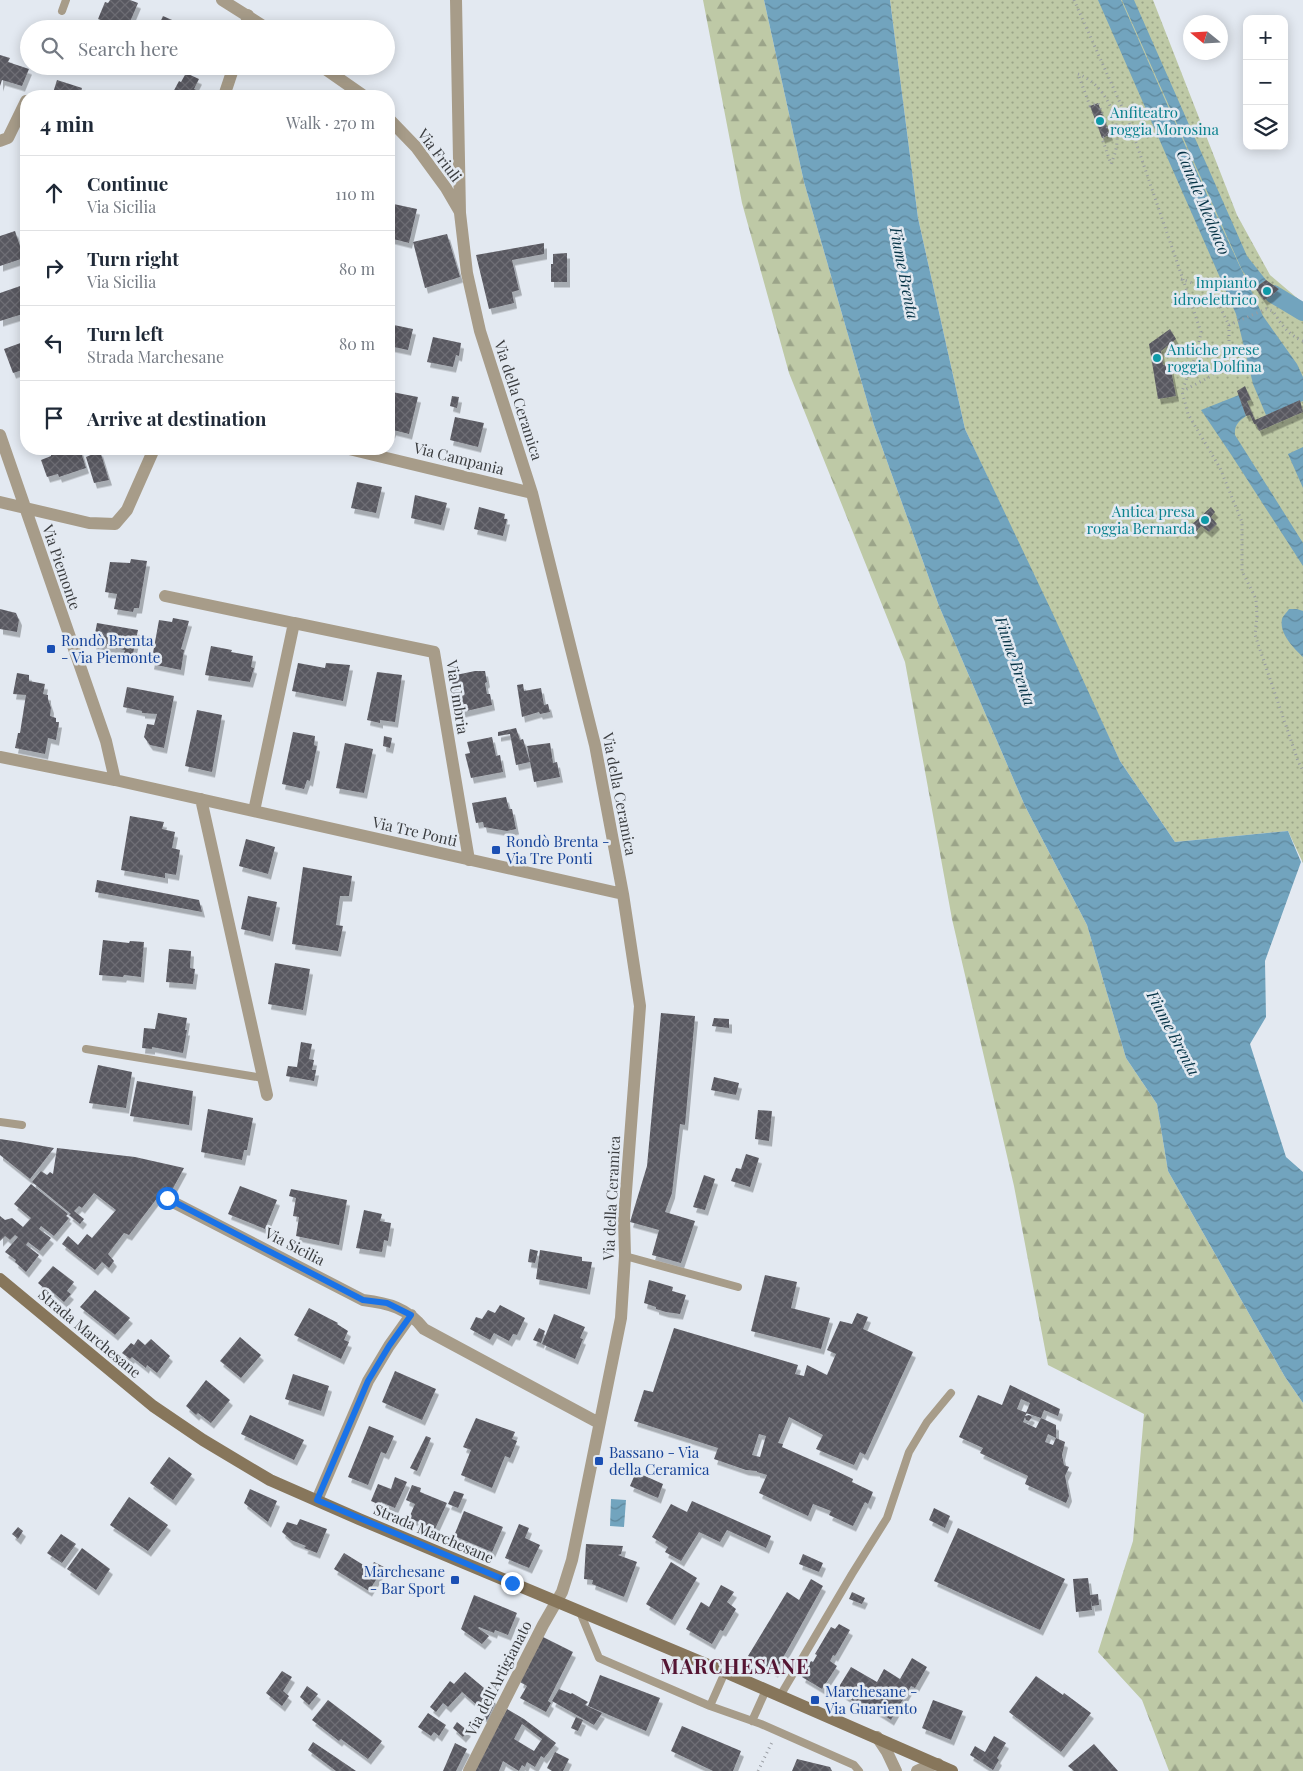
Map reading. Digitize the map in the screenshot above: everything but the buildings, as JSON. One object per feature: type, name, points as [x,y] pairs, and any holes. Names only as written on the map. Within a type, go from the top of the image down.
[{"type":"main road","name":"Strada Marchesane","points":[[0,1279],[153,1406],[203,1440],[270,1480],[725,1672],[938,1764],[950,1771]]},
{"type":"street","points":[[222,0],[255,20]]},
{"type":"street","name":"Via della Ceramica","points":[[456,0],[460,213],[466,273],[480,331],[532,493],[595,745],[623,894],[640,1006],[624,1218],[625,1256],[621,1318],[568,1579],[557,1602]]},
{"type":"street","points":[[247,20],[248,15]]},
{"type":"street","points":[[226,90],[231,75]]},
{"type":"street","points":[[334,75],[355,90]]},
{"type":"street","points":[[0,141],[8,138],[20,113]]},
{"type":"street","name":"Via Friuli","points":[[395,125],[416,146],[446,188],[460,213]]},
{"type":"street","name":"Via Piemonte","points":[[0,435],[106,741],[115,780]]},
{"type":"street","points":[[0,502],[89,523],[115,524],[127,510],[151,455]]},
{"type":"street","name":"Via Campania","points":[[374,455],[532,493]]},
{"type":"street","name":"Via Umbria","points":[[166,596],[434,652],[468,860]]},
{"type":"street","points":[[254,811],[294,623]]},
{"type":"street","name":"Via Tre Ponti","points":[[0,757],[115,780],[623,894]]},
{"type":"street","points":[[201,799],[267,1095]]},
{"type":"street","name":"Via Sicilia","points":[[167,1198],[363,1300],[387,1303],[411,1315],[424,1330],[599,1423]]},
{"type":"street","points":[[317,1500],[368,1381],[389,1346],[411,1315]]},
{"type":"street","name":"Via dell'Artigianato","points":[[469,1771],[543,1625],[557,1602]]},
{"type":"street","points":[[876,1737],[887,1752],[896,1771]]},
{"type":"street","points":[[917,1771],[938,1764]]},
{"type":"lane","points":[[62,11],[66,0]]},
{"type":"lane","points":[[86,1049],[263,1078]]},
{"type":"lane","points":[[0,1122],[22,1125]]},
{"type":"lane","points":[[625,1256],[738,1287]]},
{"type":"lane","points":[[780,1696],[886,1518],[909,1452],[927,1422],[952,1393]]},
{"type":"lane","points":[[579,1611],[599,1658],[854,1765],[859,1771]]},
{"type":"lane","points":[[710,1706],[725,1672]]},
{"type":"lane","points":[[752,1721],[766,1690]]},
{"type":"path","points":[[1074,0],[1130,125],[1181,279],[1201,332],[1197,352],[1182,391],[1188,414],[1220,468],[1242,522],[1242,571],[1256,599],[1255,635],[1303,771]]},
{"type":"path","points":[[1078,74],[1088,78],[1097,86],[1113,114],[1118,136],[1111,164],[1102,138],[1110,135],[1098,103],[1090,106],[1078,74]]},
{"type":"path","points":[[1113,114],[1123,109]]},
{"type":"path","points":[[1181,279],[1201,286],[1218,301],[1228,325],[1229,357],[1211,376],[1182,391]]},
{"type":"path","points":[[1228,325],[1266,309],[1273,311],[1282,326],[1294,337],[1303,341]]},
{"type":"path","points":[[758,1771],[774,1737]]},
{"type":"green space","points":[[703,0],[764,0],[804,182],[874,425],[939,606],[1025,806],[1087,925],[1126,1058],[1157,1104],[1168,1171],[1285,1377],[1303,1403],[1303,1771],[1169,1771],[1142,1700],[1098,1652],[1133,1541],[1144,1414],[1048,1365],[1014,1186],[952,919],[905,662],[789,373],[742,203]]},
{"type":"green space","points":[[890,0],[1153,0],[1237,215],[1270,275],[1303,303],[1303,863],[1288,831],[1175,842],[1120,761],[965,429],[918,218]]},
{"type":"water","name":"Fiume Brenta","points":[[764,0],[890,0],[918,218],[965,429],[1120,761],[1175,842],[1288,831],[1301,862],[1265,961],[1266,1017],[1250,1044],[1286,1157],[1303,1172],[1303,1403],[1285,1377],[1168,1171],[1157,1104],[1126,1058],[1087,925],[1025,806],[939,606],[874,425],[804,182]]},
{"type":"water","name":"Canale Medoaco","points":[[1098,0],[1121,0],[1263,316],[1297,364],[1303,377],[1303,401],[1266,415],[1253,384],[1236,314]]},
{"type":"water","points":[[1122,0],[1134,0],[1247,256],[1266,280],[1255,288],[1242,270]]},
{"type":"water","points":[[1239,395],[1246,416],[1235,429],[1235,435],[1303,543],[1303,566],[1201,410]]},
{"type":"water","points":[[1303,447],[1303,488],[1288,454]]},
{"type":"water","points":[[1289,609],[1303,611],[1303,657],[1288,640],[1283,630],[1282,619]]},
{"type":"water","points":[[611,1499],[626,1500],[624,1527],[610,1526]]},
{"type":"waterway","points":[[1273,294],[1303,312]]},
{"type":"place","name":"Anfiteatro roggia Morosina","points":[[1100,121]]},
{"type":"place","name":"Impianto idroelettrico","points":[[1267,291]]},
{"type":"place","name":"Antiche prese roggia Dolfina","points":[[1157,358]]},
{"type":"place","name":"Antica presa roggia Bernarda","points":[[1205,520]]},
{"type":"place","name":"Rondò Brenta - Via Piemonte","points":[[51,649]]},
{"type":"place","name":"Rondò Brenta - Via Tre Ponti","points":[[496,850]]},
{"type":"place","name":"Bassano - Via della Ceramica","points":[[599,1461]]},
{"type":"place","name":"Marchesane - Bar Sport","points":[[455,1580]]},
{"type":"place","name":"Marchesane - Via Guariento","points":[[815,1700]]},
{"type":"district","name":"MARCHESANE","points":[[735,1665]]},
{"type":"route","points":[[167,1198],[363,1300],[387,1303],[411,1315],[389,1346],[368,1381],[317,1500],[360,1520],[512,1583]]}]
